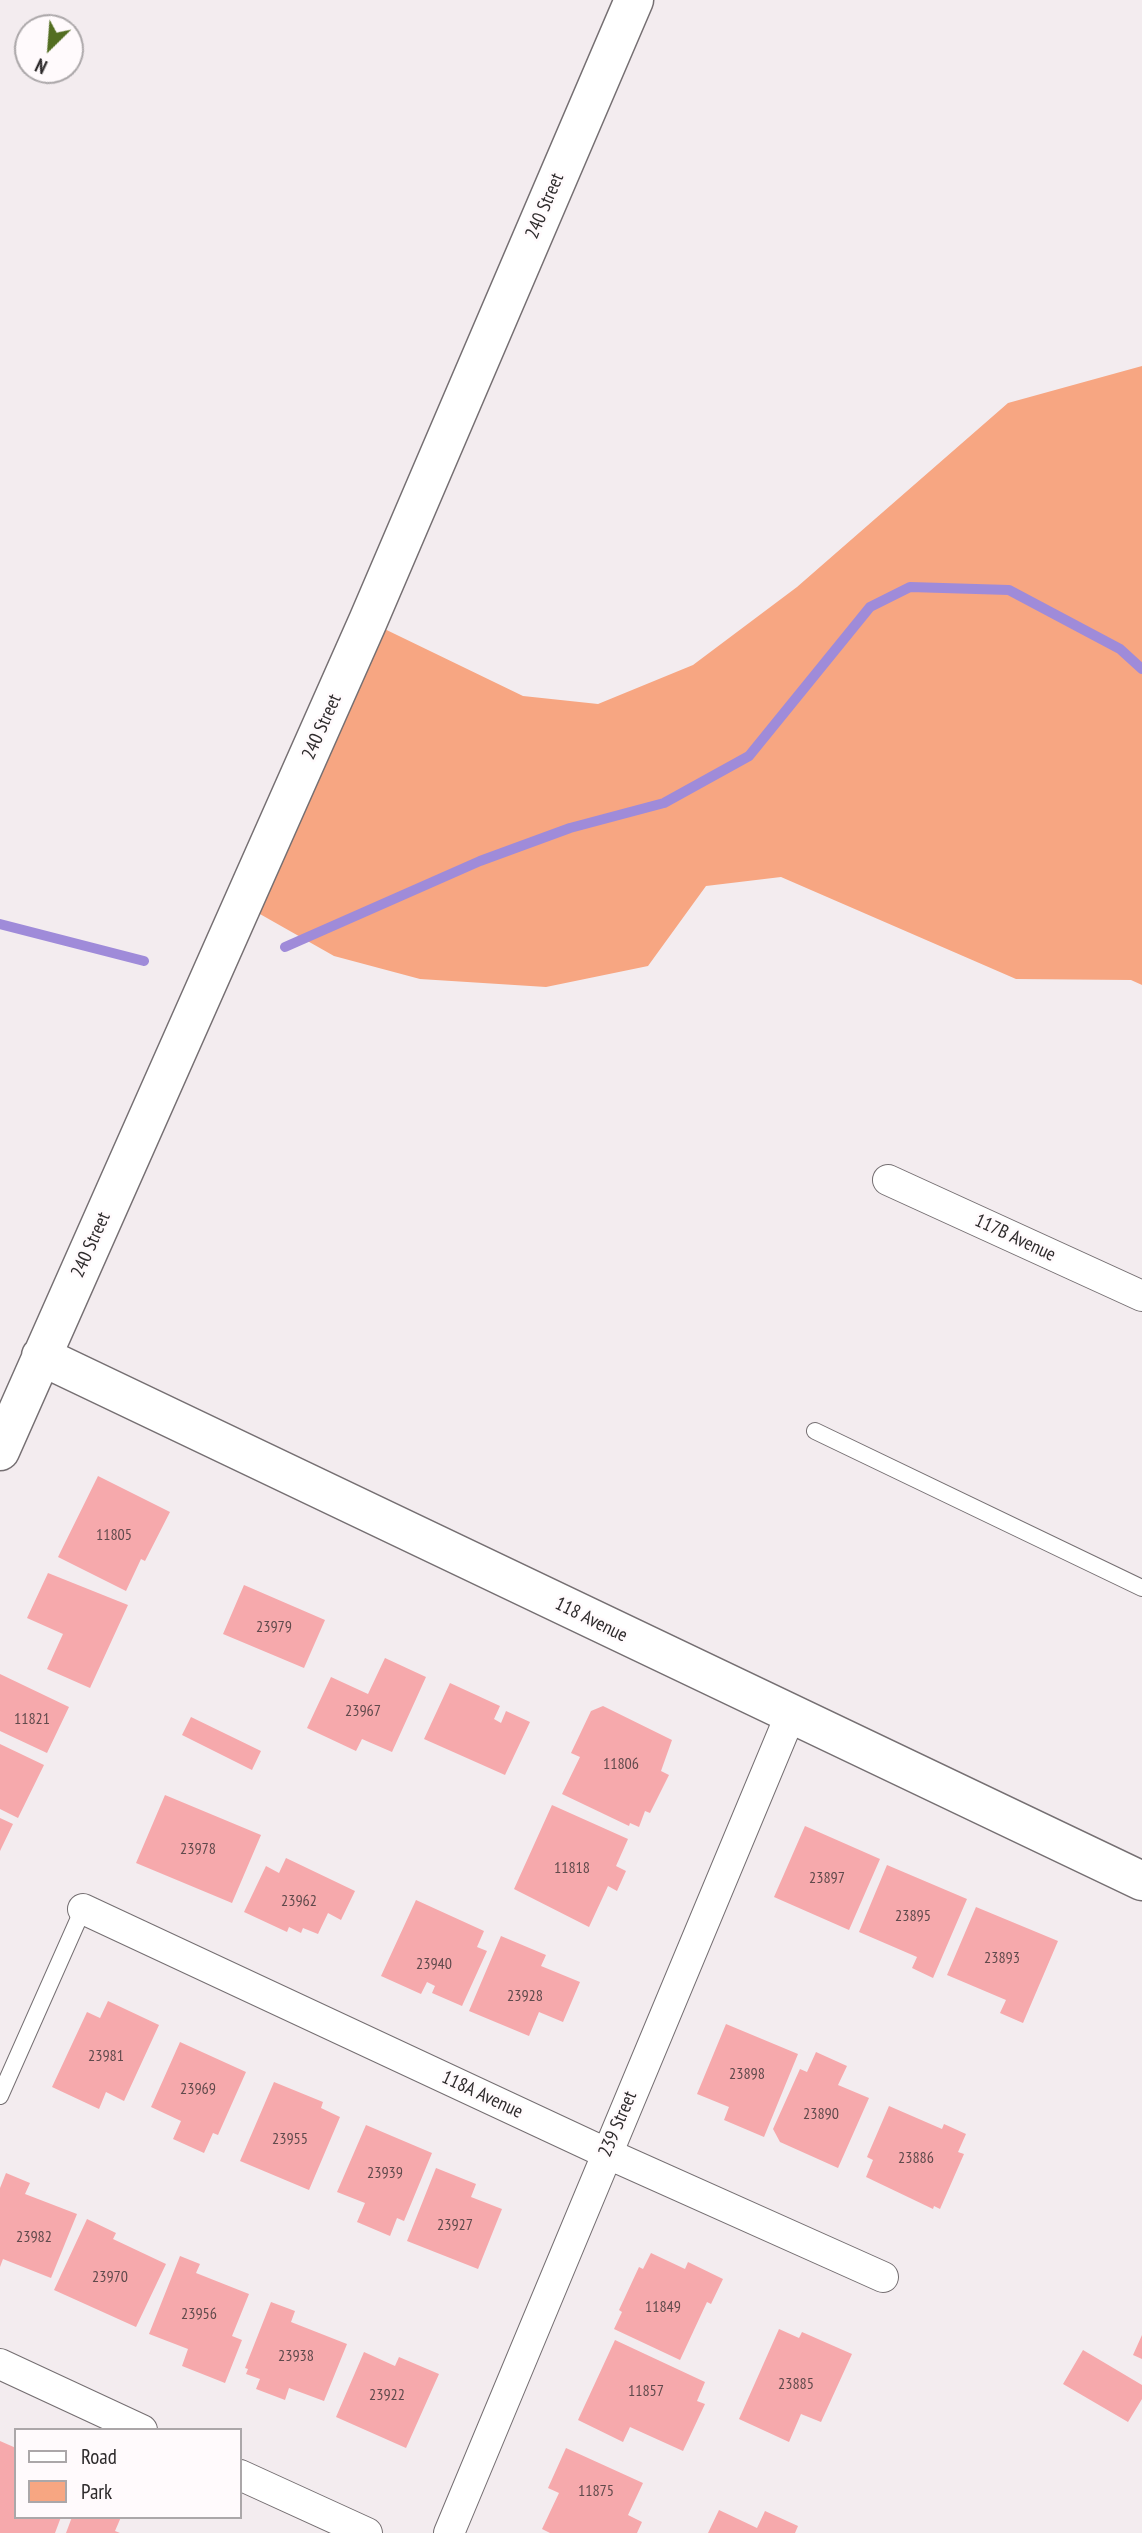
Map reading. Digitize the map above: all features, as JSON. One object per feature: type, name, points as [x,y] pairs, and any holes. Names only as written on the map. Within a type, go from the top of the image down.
[{"type":"main road","name":"240 Street","points":[[0,1451],[363,634],[634,0]]},
{"type":"main road","name":"118 Avenue","points":[[41,1356],[790,1716],[1142,1881]]},
{"type":"street","name":"117B Avenue","points":[[888,1180],[1142,1296]]},
{"type":"street","name":"239 Street","points":[[449,2533],[790,1716]]},
{"type":"street","name":"118A Avenue","points":[[82,1909],[606,2153],[883,2277]]},
{"type":"street","points":[[0,2364],[138,2428]]},
{"type":"street","points":[[242,2476],[367,2533]]},
{"type":"lane","points":[[815,1431],[1142,1588]]},
{"type":"lane","points":[[0,2096],[82,1909]]},
{"type":"green space","points":[[1142,366],[1142,985],[1131,980],[1016,979],[781,877],[706,886],[648,966],[546,987],[420,979],[334,956],[244,905],[368,621],[523,696],[598,704],[693,665],[797,587],[1008,403]]},
{"type":"building","points":[[98,1476],[170,1512],[145,1561],[141,1559],[126,1591],[58,1557]]},
{"type":"building","points":[[48,1573],[128,1605],[90,1688],[47,1669],[63,1634],[27,1618]]},
{"type":"building","points":[[244,1585],[325,1620],[304,1668],[223,1634]]},
{"type":"building","points":[[385,1658],[426,1677],[392,1752],[362,1739],[356,1751],[307,1728],[331,1677],[368,1694]]},
{"type":"building","points":[[0,1674],[69,1707],[47,1753],[0,1731]]},
{"type":"building","points":[[450,1683],[500,1706],[494,1719],[501,1723],[506,1711],[530,1722],[505,1775],[424,1739]]},
{"type":"building","points":[[603,1706],[672,1740],[661,1771],[669,1775],[650,1813],[645,1811],[639,1827],[630,1823],[629,1826],[562,1794],[580,1757],[571,1753],[591,1711]]},
{"type":"building","points":[[191,1717],[261,1751],[252,1770],[182,1735]]},
{"type":"building","points":[[0,1744],[44,1765],[18,1818],[0,1809]]},
{"type":"building","points":[[165,1795],[261,1835],[232,1903],[136,1863]]},
{"type":"building","points":[[552,1805],[628,1839],[616,1866],[626,1871],[617,1891],[608,1886],[589,1927],[514,1889]]},
{"type":"building","points":[[0,1818],[13,1824],[0,1851]]},
{"type":"building","points":[[805,1826],[880,1859],[849,1930],[774,1897]]},
{"type":"building","points":[[286,1858],[355,1891],[341,1920],[328,1913],[318,1934],[303,1928],[301,1933],[289,1927],[287,1932],[244,1912],[266,1866],[279,1873]]},
{"type":"building","points":[[887,1865],[967,1899],[933,1978],[912,1968],[917,1957],[859,1932]]},
{"type":"building","points":[[416,1900],[484,1931],[477,1947],[487,1951],[462,2006],[432,1993],[435,1986],[427,1982],[421,1994],[381,1976]]},
{"type":"building","points":[[976,1907],[1058,1941],[1023,2023],[1000,2013],[1006,2000],[947,1975]]},
{"type":"building","points":[[501,1936],[546,1955],[541,1966],[580,1982],[563,2022],[539,2012],[529,2036],[469,2011]]},
{"type":"building","points":[[108,2001],[159,2025],[124,2101],[106,2092],[99,2109],[52,2087],[87,2012],[100,2018]]},
{"type":"building","points":[[726,2024],[798,2054],[764,2137],[724,2120],[729,2107],[697,2094]]},
{"type":"building","points":[[180,2042],[246,2072],[218,2135],[213,2133],[204,2153],[173,2139],[181,2121],[151,2107]]},
{"type":"building","points":[[816,2052],[847,2066],[838,2085],[869,2098],[838,2168],[780,2142],[773,2129],[800,2069],[807,2072]]},
{"type":"building","points":[[274,2082],[323,2102],[321,2108],[340,2117],[309,2190],[240,2161]]},
{"type":"building","points":[[889,2106],[942,2129],[944,2124],[966,2134],[958,2152],[964,2154],[940,2209],[934,2206],[933,2209],[866,2177],[873,2160],[867,2157]]},
{"type":"building","points":[[366,2125],[432,2153],[404,2221],[397,2218],[390,2236],[357,2222],[365,2203],[337,2192]]},
{"type":"building","points":[[436,2168],[476,2184],[471,2197],[502,2209],[478,2269],[407,2241]]},
{"type":"building","points":[[6,2173],[30,2183],[25,2194],[77,2214],[51,2278],[3,2259],[0,2267],[0,2188]]},
{"type":"building","points":[[87,2219],[116,2233],[113,2239],[166,2264],[136,2327],[54,2290]]},
{"type":"building","points":[[651,2253],[685,2269],[688,2262],[723,2279],[711,2304],[707,2302],[680,2360],[614,2329],[622,2312],[619,2310],[639,2267],[643,2269]]},
{"type":"building","points":[[180,2256],[200,2264],[196,2273],[249,2294],[232,2336],[242,2340],[225,2383],[182,2366],[188,2349],[149,2334]]},
{"type":"building","points":[[271,2302],[295,2311],[291,2322],[347,2344],[324,2401],[289,2388],[285,2400],[256,2389],[260,2379],[246,2374],[248,2369],[245,2368]]},
{"type":"building","points":[[779,2329],[799,2338],[802,2332],[852,2354],[821,2422],[801,2414],[789,2442],[739,2419]]},
{"type":"building","points":[[1142,2335],[1142,2359],[1133,2355]]},
{"type":"building","points":[[615,2340],[705,2382],[697,2401],[705,2404],[683,2451],[630,2427],[623,2442],[578,2420]]},
{"type":"building","points":[[1083,2350],[1142,2385],[1142,2399],[1128,2422],[1063,2384]]},
{"type":"building","points":[[364,2352],[395,2366],[399,2357],[439,2374],[406,2448],[336,2417]]},
{"type":"building","points":[[0,2441],[14,2447],[14,2519],[60,2519],[55,2533],[0,2533]]},
{"type":"building","points":[[566,2448],[643,2483],[628,2515],[642,2522],[637,2533],[550,2533],[542,2529],[559,2493],[548,2488]]},
{"type":"building","points":[[719,2510],[757,2528],[765,2511],[798,2526],[795,2533],[708,2533]]},
{"type":"building","points":[[71,2519],[120,2519],[115,2531],[120,2533],[66,2533]]},
{"type":"waterway","points":[[285,947],[480,861],[570,828],[664,803],[749,756],[870,607],[910,587],[1009,590],[1120,649],[1142,669]]},
{"type":"waterway","points":[[0,924],[144,961]]}]
